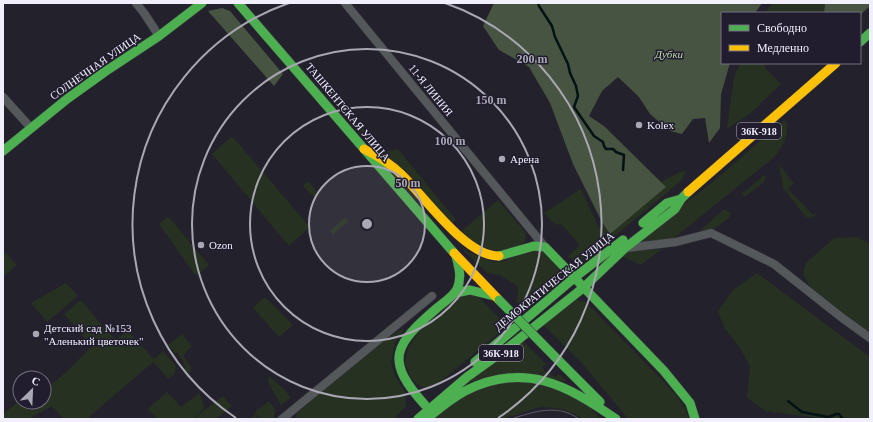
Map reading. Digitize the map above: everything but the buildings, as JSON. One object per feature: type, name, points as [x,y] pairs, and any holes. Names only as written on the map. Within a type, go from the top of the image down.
[{"type":"main road","name":"СОЛНЕЧНАЯ УЛИЦА","points":[[3,151],[67,99],[159,36],[202,3]]},
{"type":"main road","name":"ТАШКЕНТСКАЯ УЛИЦА","points":[[238,3],[456,255],[616,419]]},
{"type":"main road","points":[[861,41],[870,34]]},
{"type":"main road","name":"ДЕМОКРАТИЧЕСКАЯ УЛИЦА","points":[[418,419],[467,377],[509,347],[583,288],[625,248],[675,209],[681,199],[835,64]]},
{"type":"main road","points":[[364,148],[381,158],[402,175],[471,247],[489,255],[504,256],[534,245],[545,247],[664,371],[690,403],[695,419]]},
{"type":"main road","name":"ДЕМОКРАТИЧЕСКАЯ УЛИЦА","points":[[410,419],[574,278],[667,203],[681,199]]},
{"type":"main road","points":[[455,293],[461,280],[456,255]]},
{"type":"main road","points":[[425,405],[414,393],[401,372],[398,360],[401,347],[408,334],[455,293],[473,289],[498,298]]},
{"type":"main road","points":[[426,419],[453,398],[485,382],[518,377],[539,379],[566,388],[588,400],[616,419]]},
{"type":"street","points":[[136,3],[159,36]]},
{"type":"street","name":"11-Я ЛИНИЯ","points":[[345,3],[545,247]]},
{"type":"street","points":[[3,97],[31,128]]},
{"type":"street","points":[[625,248],[676,242],[711,233],[774,264],[870,338]]},
{"type":"street","points":[[282,419],[432,296]]},
{"type":"green space","name":"Дубки","points":[[494,3],[762,3],[756,12],[721,12],[721,64],[730,64],[721,94],[720,128],[709,143],[705,118],[693,119],[682,134],[670,131],[650,114],[639,97],[618,77],[602,91],[589,116],[604,126],[666,187],[610,234],[602,222],[573,164],[550,103],[529,67],[499,50],[483,26]]},
{"type":"green space","points":[[772,3],[825,3],[824,12],[766,12]]},
{"type":"green space","points":[[825,3],[870,3],[870,6],[861,14],[861,12],[824,12]]},
{"type":"green space","points":[[222,8],[230,11],[283,74],[274,86],[208,11]]},
{"type":"green space","points":[[740,64],[764,64],[767,70],[781,84],[751,113],[727,129],[734,77]]},
{"type":"green space","points":[[313,69],[350,114],[345,115],[312,77],[310,74]]},
{"type":"green space","points":[[355,118],[377,148],[370,146],[354,126],[353,121]]},
{"type":"green space","points":[[783,121],[786,121],[787,126],[786,136],[782,146],[773,158],[668,243],[633,245],[714,181]]},
{"type":"green space","points":[[232,136],[310,227],[289,246],[212,154]]},
{"type":"green space","points":[[398,149],[456,220],[452,223],[382,153]]},
{"type":"green space","points":[[779,164],[794,184],[788,189],[813,215],[818,210],[815,216],[810,218],[806,217],[783,188]]},
{"type":"green space","points":[[687,170],[681,181],[584,262],[578,262],[567,257],[580,245],[561,224],[556,225],[544,213],[581,189],[599,228],[664,180]]},
{"type":"green space","points":[[763,176],[766,176],[764,182],[746,196],[742,195],[743,193]]},
{"type":"green space","points":[[308,181],[320,195],[315,198],[303,186]]},
{"type":"green space","points":[[498,200],[526,233],[525,242],[512,249],[492,251],[458,234]]},
{"type":"green space","points":[[723,210],[731,213],[729,218],[708,233],[699,234],[704,227]]},
{"type":"green space","points":[[168,216],[209,265],[196,276],[159,224]]},
{"type":"green space","points":[[345,217],[349,221],[333,235],[330,231]]},
{"type":"green space","points":[[858,237],[870,244],[870,334],[814,293],[803,274],[806,263],[834,238]]},
{"type":"green space","points":[[458,245],[468,252],[493,262],[505,261],[536,249],[543,251],[562,273],[561,281],[552,290],[523,309],[516,301],[518,296],[517,286],[500,275],[487,273]]},
{"type":"green space","points":[[662,249],[641,265],[621,256],[627,251]]},
{"type":"green space","points":[[6,253],[17,265],[3,277],[3,255]]},
{"type":"green space","points":[[757,273],[870,357],[870,419],[827,419],[765,411],[747,398],[750,366],[738,345],[725,329],[718,311],[733,290]]},
{"type":"green space","points":[[66,283],[78,296],[47,322],[31,303]]},
{"type":"green space","points":[[461,294],[477,295],[507,326],[435,386],[423,388],[412,380],[405,363],[408,348],[420,330]]},
{"type":"green space","points":[[265,297],[293,325],[279,337],[253,308]]},
{"type":"green space","points":[[574,299],[586,302],[676,395],[686,410],[688,419],[628,419],[582,363],[540,322]]},
{"type":"green space","points":[[81,300],[115,339],[127,330],[154,359],[163,351],[176,366],[175,373],[168,379],[153,361],[90,416],[92,419],[64,419],[52,406],[52,384],[64,374],[92,346],[64,314]]},
{"type":"green space","points":[[405,328],[395,343],[391,363],[396,378],[405,392],[406,406],[394,419],[297,419],[296,414],[362,357],[390,336]]},
{"type":"green space","points":[[182,334],[192,346],[183,355],[191,367],[189,376],[185,373],[184,364],[177,352],[176,354],[168,345]]},
{"type":"green space","points":[[520,338],[546,364],[543,367],[544,370],[555,377],[559,374],[568,382],[542,377],[450,392]]},
{"type":"green space","points":[[268,375],[285,390],[291,398],[281,405],[269,384]]},
{"type":"green space","points":[[528,378],[569,393],[591,408],[601,419],[582,419],[575,414],[557,408],[540,407],[502,419],[433,419],[473,388]]},
{"type":"green space","points":[[167,392],[181,407],[199,393],[204,405],[203,410],[192,419],[157,419],[148,409]]},
{"type":"green space","points":[[223,396],[232,406],[216,419],[193,419]]},
{"type":"green space","points":[[269,401],[275,409],[274,419],[260,419],[257,414],[257,419],[250,419],[256,414],[255,412]]},
{"type":"green space","points":[[12,407],[12,410],[45,410],[29,419],[3,419],[3,414]]},
{"type":"waterway","points":[[538,3],[552,26],[555,37],[568,64],[576,86],[578,96],[574,107],[594,136],[603,142],[606,149],[613,149],[624,155],[623,170]]},
{"type":"waterway","points":[[788,401],[802,412],[828,417],[839,414],[843,419]]},
{"type":"tram line","points":[[511,419],[545,410],[563,411],[579,419]]},
{"type":"traffic: fast","points":[[3,151],[67,99],[159,36],[202,3]]},
{"type":"traffic: fast","points":[[238,3],[454,253]]},
{"type":"traffic: fast","points":[[861,41],[870,33]]},
{"type":"traffic: fast","points":[[418,419],[467,377],[509,347],[583,288],[625,248],[675,209],[681,199],[688,192]]},
{"type":"traffic: fast","points":[[643,223],[667,203],[681,199]]},
{"type":"traffic: fast","points":[[475,362],[574,278],[623,240]]},
{"type":"traffic: fast","points":[[499,256],[534,246],[545,247],[664,371],[690,403],[695,419]]},
{"type":"traffic: fast","points":[[425,405],[404,376],[399,364],[400,354],[403,343],[411,332],[451,297],[457,289],[460,277],[456,256]]},
{"type":"traffic: fast","points":[[455,293],[470,290],[494,296]]},
{"type":"traffic: fast","points":[[499,300],[565,367]]},
{"type":"traffic: fast","points":[[565,367],[600,402]]},
{"type":"traffic: fast","points":[[430,416],[460,394],[486,382],[507,378],[526,378],[544,381],[562,387],[580,396],[616,419]]},
{"type":"traffic: slow","points":[[688,192],[835,64]]},
{"type":"traffic: slow","points":[[364,149],[384,160],[398,171],[460,237],[473,247],[486,254],[499,256]]},
{"type":"traffic: slow","points":[[454,253],[499,300]]},
{"type":"place","name":"Kolex","points":[[639,125]]},
{"type":"place","name":"Арена","points":[[502,159]]},
{"type":"place","name":"Ozon","points":[[201,245]]},
{"type":"place","name":"Детский сад №153 \"Аленький цветочек\"","points":[[36,334]]}]
